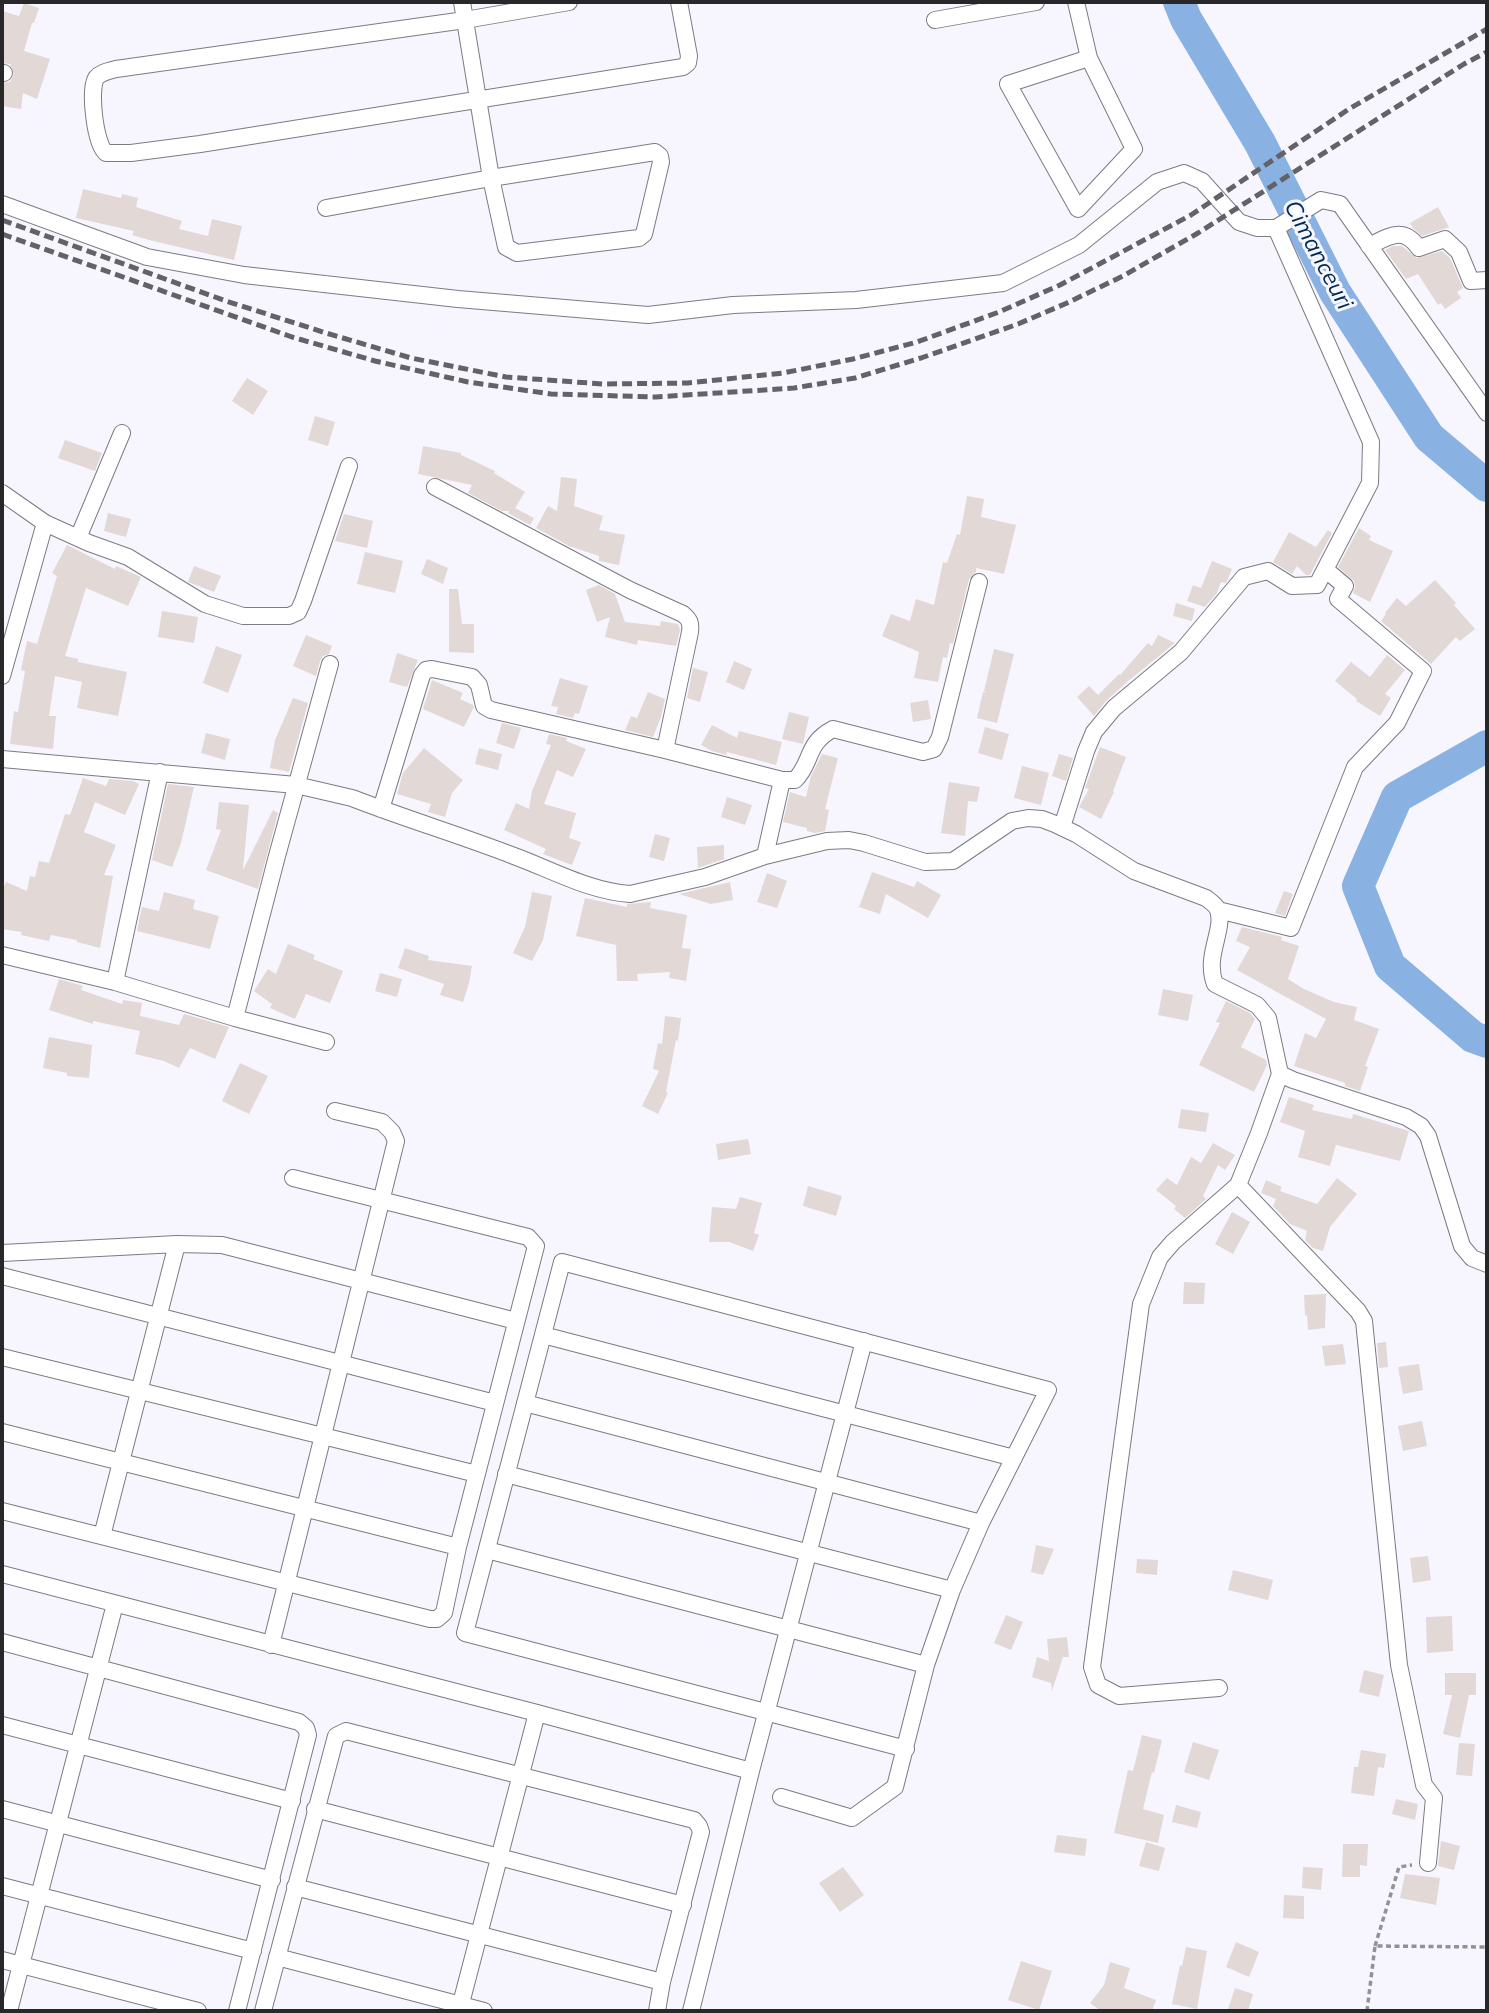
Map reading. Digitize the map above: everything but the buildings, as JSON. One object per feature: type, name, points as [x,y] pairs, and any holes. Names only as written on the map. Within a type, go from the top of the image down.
[{"type":"street","points":[[326,208],[491,178],[655,152],[660,156],[661,162],[646,229],[639,238],[517,253],[506,247],[491,178],[461,2]]},
{"type":"street","points":[[569,2],[465,20],[116,69],[100,74],[94,82],[94,114],[100,148],[106,153],[131,153],[200,144],[683,67],[688,63],[689,56],[679,2]]},
{"type":"street","points":[[935,20],[1036,2]]},
{"type":"street","points":[[1076,2],[1088,58],[1134,149],[1078,209],[1008,85],[1088,58]]},
{"type":"street","points":[[2,204],[147,257],[244,275],[458,299],[648,315],[733,305],[856,300],[1003,283],[1079,245],[1157,183],[1184,173],[1202,181],[1240,222],[1258,228],[1276,228],[1321,200],[1340,204],[1487,413]]},
{"type":"street","points":[[1062,827],[1086,751],[1094,733],[1114,708],[1181,652],[1244,577],[1268,571],[1292,586],[1317,585],[1370,483],[1371,442],[1276,228]]},
{"type":"street","points":[[1369,246],[1389,237],[1406,234],[1412,237],[1419,248],[1445,239],[1459,252],[1471,281],[1487,280]]},
{"type":"street","points":[[78,538],[122,432]]},
{"type":"street","points":[[2,493],[46,523],[128,557],[205,604],[243,616],[289,616],[298,611],[303,601],[349,466]]},
{"type":"street","points":[[435,487],[630,590],[689,618],[690,632],[665,750]]},
{"type":"street","points":[[2,676],[46,523]]},
{"type":"street","points":[[2,759],[296,785],[352,798],[514,856],[574,881],[630,894],[705,877],[765,856],[828,841],[849,840],[864,843],[925,862],[953,861],[1012,821],[1042,819],[1076,834],[1133,871],[1206,898],[1218,910],[1291,928],[1355,767],[1397,723],[1423,671],[1338,599],[1345,586],[1326,570]]},
{"type":"street","points":[[381,809],[422,675],[426,670],[432,669],[472,677],[479,685],[484,706],[491,710],[782,780],[795,780],[800,775],[811,748],[823,734],[833,729],[923,752],[934,749],[940,737],[979,582]]},
{"type":"street","points":[[235,1018],[330,664]]},
{"type":"street","points":[[115,982],[160,772]]},
{"type":"street","points":[[765,856],[782,780]]},
{"type":"street","points":[[1218,910],[1219,923],[1211,960],[1215,984],[1263,1010],[1268,1018],[1280,1074],[1238,1185],[1173,1242],[1160,1257],[1141,1304],[1092,1667],[1098,1685],[1119,1696],[1219,1688]]},
{"type":"street","points":[[2,955],[115,982],[326,1042]]},
{"type":"street","points":[[1280,1074],[1406,1117],[1421,1126],[1428,1136],[1462,1246],[1472,1258],[1487,1264]]},
{"type":"street","points":[[271,1644],[396,1141],[392,1132],[382,1122],[335,1111]]},
{"type":"street","points":[[2,1511],[430,1619],[437,1619],[444,1613],[458,1547],[536,1246],[528,1237],[293,1178]]},
{"type":"street","points":[[1238,1185],[1358,1311],[1364,1321],[1399,1665],[1424,1785],[1434,1798],[1428,1863]]},
{"type":"street","points":[[2,1253],[177,1244],[222,1245],[516,1321]]},
{"type":"street","points":[[102,1536],[177,1244]]},
{"type":"street","points":[[780,1797],[852,1818],[895,1787],[906,1749],[926,1665],[952,1590],[981,1523],[1048,1390],[562,1262],[465,1633],[906,1749]]},
{"type":"street","points":[[2,1276],[495,1403]]},
{"type":"street","points":[[543,1335],[1014,1458]]},
{"type":"street","points":[[691,2011],[766,1712],[864,1342]]},
{"type":"street","points":[[2,1357],[477,1474]]},
{"type":"street","points":[[525,1403],[981,1523]]},
{"type":"street","points":[[2,1432],[458,1547]]},
{"type":"street","points":[[506,1474],[952,1590]]},
{"type":"street","points":[[487,1550],[926,1665]]},
{"type":"street","points":[[2,1574],[751,1771]]},
{"type":"street","points":[[9,2011],[115,1604]]},
{"type":"street","points":[[2,1642],[299,1722],[306,1728],[308,1735],[292,1801],[237,2011]]},
{"type":"street","points":[[460,2008],[537,1713]]},
{"type":"street","points":[[2,1725],[292,1801]]},
{"type":"street","points":[[263,2011],[336,1736],[346,1731],[694,1820],[701,1832],[657,2011]]},
{"type":"street","points":[[2,1809],[272,1880]]},
{"type":"street","points":[[315,1809],[683,1905]]},
{"type":"street","points":[[2,1886],[253,1951]]},
{"type":"street","points":[[295,1886],[662,1982]]},
{"type":"street","points":[[277,1957],[460,2008],[484,2011]]},
{"type":"street","points":[[2,1960],[198,2011]]},
{"type":"path","points":[[1367,2011],[1374,1946],[1399,1867],[1428,1863]]},
{"type":"path","points":[[1374,1946],[1487,1947]]},
{"type":"waterway","name":"Cimanceuri","points":[[1179,2],[1186,19],[1260,143],[1335,292],[1429,437],[1487,486]]},
{"type":"waterway","name":"Cimanceuri","points":[[1487,746],[1397,797],[1358,886],[1390,966],[1473,1037],[1487,1042]]},
{"type":"railway","points":[[2,220],[226,301],[326,333],[411,358],[506,377],[603,384],[688,383],[783,373],[853,359],[917,342],[999,312],[1060,285],[1191,215],[1349,109],[1487,29]]},
{"type":"railway","points":[[2,234],[292,337],[375,361],[468,382],[551,394],[656,397],[794,388],[855,378],[921,358],[1018,324],[1123,276],[1198,233],[1487,52]]}]
